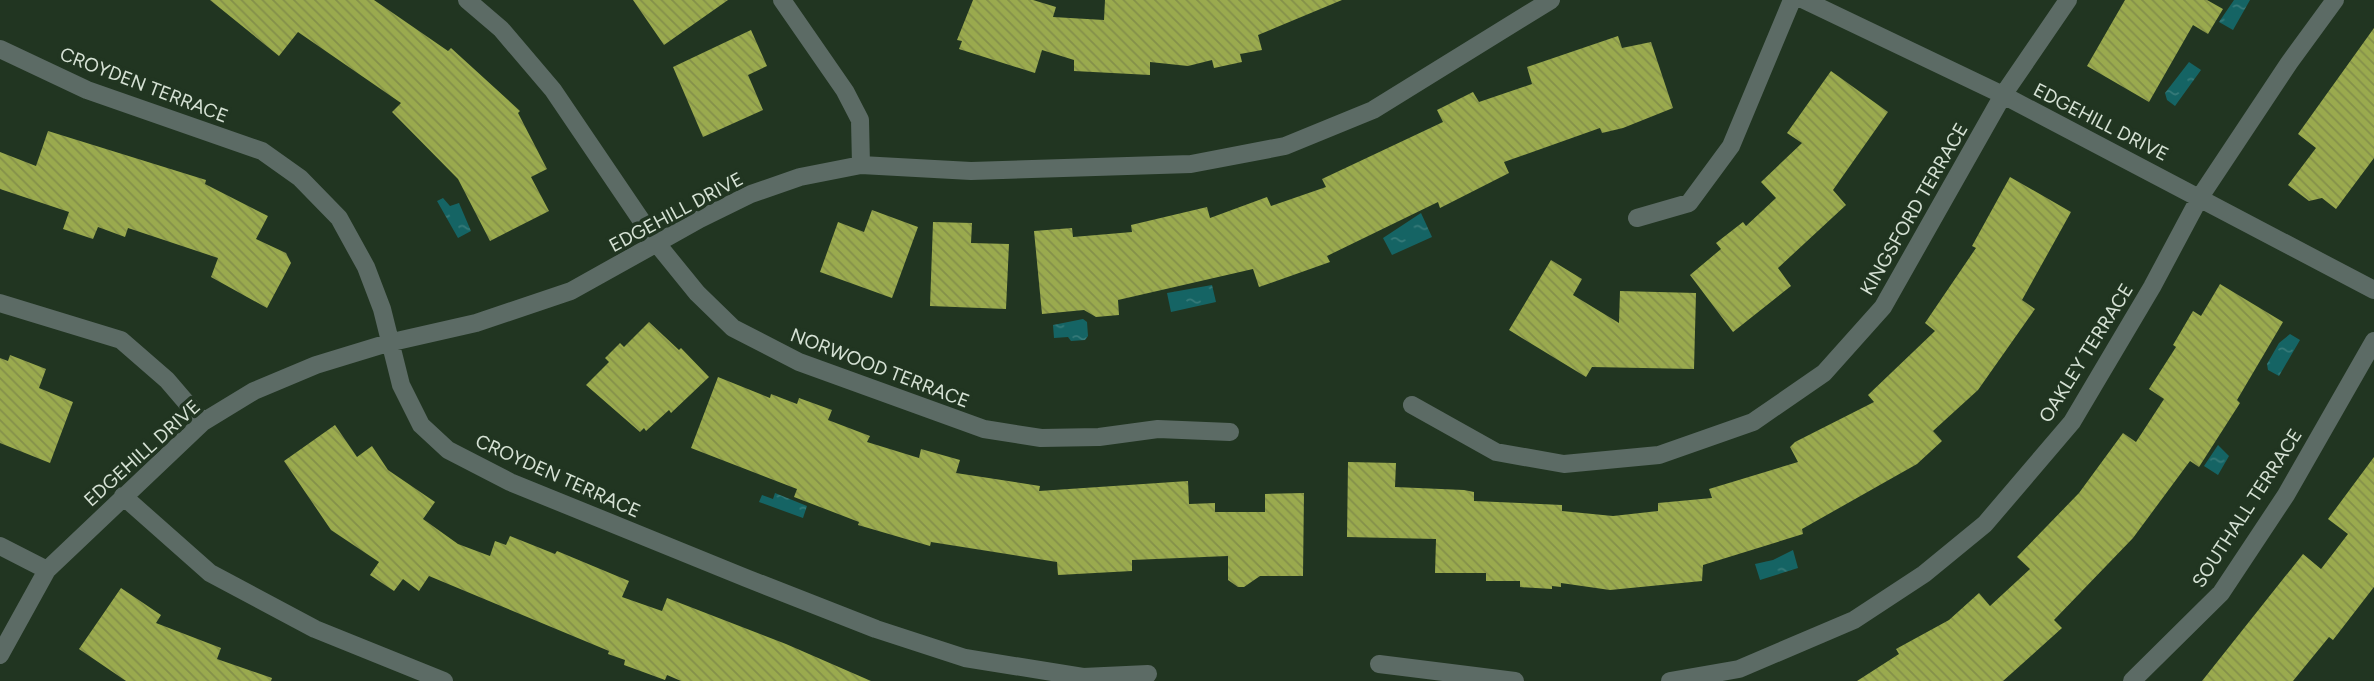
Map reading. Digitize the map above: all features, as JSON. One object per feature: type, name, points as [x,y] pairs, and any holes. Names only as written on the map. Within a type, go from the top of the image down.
[{"type":"street","name":"NORWOOD TERRACE","points":[[467,0],[501,29],[553,90],[658,245],[697,293],[733,328],[799,362],[984,429],[1041,438],[1099,438],[1158,429],[1230,432]]},
{"type":"street","points":[[782,0],[845,91],[860,120],[861,166]]},
{"type":"street","name":"EDGEHILL DRIVE","points":[[0,655],[47,570],[202,422],[254,391],[316,365],[388,342],[476,323],[571,291],[658,245],[700,219],[751,194],[800,177],[861,166],[971,171],[1191,164],[1285,146],[1373,110],[1551,0]]},
{"type":"street","points":[[1637,218],[1689,203],[1731,146],[1792,0]]},
{"type":"street","name":"EDGEHILL DRIVE","points":[[1804,0],[2003,95],[2374,290]]},
{"type":"street","name":"KINGSFORD TERRACE","points":[[1412,405],[1496,452],[1564,464],[1659,455],[1753,422],[1824,373],[1884,307],[2003,95],[2068,0]]},
{"type":"street","name":"OAKLEY TERRACE","points":[[1670,681],[1739,669],[1854,620],[1924,574],[1985,524],[2071,422],[2152,287],[2200,197],[2289,63],[2335,0]]},
{"type":"street","name":"CROYDEN TERRACE","points":[[0,49],[87,90],[262,151],[300,178],[338,218],[366,267],[382,309],[388,342],[401,385],[421,425],[448,450],[510,482],[876,629],[965,657],[1083,677],[1148,674]]},
{"type":"street","points":[[0,303],[121,340],[167,380],[202,422]]},
{"type":"street","name":"SOUTHALL TERRACE","points":[[2132,681],[2221,593],[2286,495],[2374,341]]},
{"type":"street","points":[[123,496],[210,573],[314,629],[444,681]]},
{"type":"street","points":[[0,546],[47,570]]},
{"type":"street","points":[[1379,663],[1516,681]]},
{"type":"water","points":[[2234,0],[2250,0],[2233,30],[2219,22]]},
{"type":"water","points":[[2189,62],[2201,70],[2175,106],[2167,100],[2165,93]]},
{"type":"water","points":[[443,198],[450,206],[459,203],[471,231],[458,238],[437,201]]},
{"type":"water","points":[[1421,213],[1432,237],[1392,255],[1383,238]]},
{"type":"water","points":[[1212,285],[1216,302],[1171,312],[1167,293]]},
{"type":"water","points":[[1083,319],[1087,322],[1088,336],[1085,340],[1054,338],[1053,325]]},
{"type":"water","points":[[2290,334],[2300,340],[2279,376],[2268,370],[2267,364],[2279,343]]},
{"type":"water","points":[[2218,445],[2229,456],[2218,475],[2204,466]]},
{"type":"water","points":[[775,493],[807,506],[803,518],[759,502],[762,495],[773,499]]},
{"type":"water","points":[[1793,550],[1798,568],[1760,580],[1755,564],[1773,560]]},
{"type":"building","points":[[210,0],[374,0],[448,51],[451,48],[520,111],[518,113],[547,169],[531,177],[549,211],[490,241],[458,179],[392,112],[401,103],[298,32],[279,56]]},
{"type":"building","points":[[633,0],[728,0],[664,45]]},
{"type":"building","points":[[973,0],[1033,0],[1056,7],[1053,17],[1104,20],[1105,0],[1342,0],[1258,35],[1262,50],[1240,54],[1242,62],[1214,68],[1212,60],[1188,66],[1150,62],[1150,75],[1074,71],[1074,60],[1042,50],[1035,73],[959,49],[962,41],[957,40]]},
{"type":"building","points":[[2125,0],[2207,0],[2223,9],[2208,34],[2193,25],[2149,102],[2087,66]]},
{"type":"building","points":[[2374,28],[2374,158],[2336,209],[2322,198],[2309,201],[2288,185],[2316,148],[2298,134]]},
{"type":"building","points":[[751,30],[767,66],[748,75],[763,110],[703,137],[673,67]]},
{"type":"building","points":[[1618,36],[1622,48],[1651,42],[1673,108],[1623,128],[1602,133],[1600,128],[1504,162],[1509,173],[1440,208],[1438,202],[1327,256],[1330,262],[1259,287],[1253,269],[1118,300],[1119,315],[1096,317],[1084,310],[1042,314],[1034,231],[1072,228],[1073,237],[1132,232],[1131,225],[1207,207],[1210,218],[1267,197],[1271,206],[1326,187],[1322,179],[1443,122],[1437,110],[1473,92],[1479,102],[1532,84],[1527,67]]},
{"type":"building","points":[[1831,71],[1888,112],[1833,190],[1846,205],[1778,268],[1791,286],[1733,332],[1690,275],[1721,249],[1716,243],[1743,222],[1746,226],[1776,198],[1761,182],[1802,143],[1787,133]]},
{"type":"building","points":[[48,131],[206,180],[205,184],[268,216],[256,239],[286,253],[291,263],[267,308],[211,277],[218,258],[128,228],[125,237],[98,227],[93,239],[63,229],[69,212],[0,189],[0,152],[36,166]]},
{"type":"building","points":[[2010,177],[2071,212],[2022,300],[2035,309],[1978,390],[1933,431],[1942,441],[1917,464],[1802,529],[1803,534],[1703,565],[1702,581],[1610,590],[1561,583],[1561,587],[1552,586],[1552,589],[1520,587],[1520,581],[1486,581],[1486,573],[1435,573],[1436,539],[1347,537],[1348,462],[1396,463],[1395,487],[1464,490],[1474,492],[1474,501],[1562,505],[1562,511],[1613,516],[1658,511],[1658,503],[1712,498],[1709,489],[1798,462],[1790,447],[1795,442],[1874,402],[1868,395],[1935,331],[1925,323],[1976,248],[1972,246]]},
{"type":"building","points":[[872,210],[918,227],[892,298],[820,272],[838,222],[864,232]]},
{"type":"building","points":[[933,222],[972,223],[971,243],[1009,244],[1006,309],[930,306]]},
{"type":"building","points":[[1551,260],[1582,279],[1573,295],[1619,323],[1620,291],[1696,293],[1694,369],[1592,367],[1586,377],[1509,330]]},
{"type":"building","points":[[2220,284],[2283,322],[2237,400],[2240,403],[2199,467],[2190,461],[2133,538],[2054,620],[2062,628],[2003,681],[1857,681],[1899,654],[1896,649],[1949,620],[1979,593],[1990,606],[2030,569],[2017,557],[2079,493],[2123,433],[2136,442],[2164,399],[2149,389],[2176,347],[2173,345],[2193,311],[2201,316]]},
{"type":"building","points":[[649,322],[679,350],[681,348],[709,377],[671,413],[669,410],[646,431],[644,428],[640,432],[586,385],[609,362],[605,358],[620,343],[624,347]]},
{"type":"building","points":[[10,355],[46,369],[39,388],[73,402],[50,463],[0,443],[0,358],[8,361]]},
{"type":"building","points":[[718,377],[770,398],[771,394],[797,404],[799,398],[832,410],[828,420],[870,436],[867,442],[919,458],[921,449],[960,460],[956,473],[1040,486],[1039,491],[1188,481],[1189,504],[1215,503],[1215,512],[1265,512],[1265,494],[1304,493],[1303,576],[1260,576],[1244,587],[1238,587],[1228,580],[1228,556],[1132,560],[1132,571],[1058,575],[1057,562],[931,542],[930,546],[858,525],[859,522],[794,497],[797,489],[691,448]]},
{"type":"building","points":[[335,425],[357,457],[372,446],[388,470],[435,502],[423,519],[458,544],[490,556],[495,541],[506,545],[510,536],[555,554],[557,551],[629,581],[622,597],[662,611],[667,598],[786,644],[871,681],[681,681],[667,675],[665,680],[624,665],[625,660],[608,654],[609,651],[429,576],[419,591],[403,579],[394,591],[370,575],[379,562],[331,530],[284,461]]},
{"type":"building","points":[[2374,457],[2374,587],[2333,640],[2329,637],[2293,681],[2202,681],[2303,554],[2321,569],[2348,534],[2328,519]]},
{"type":"building","points":[[121,588],[161,615],[156,623],[221,648],[217,659],[272,678],[271,681],[126,681],[79,649]]}]
